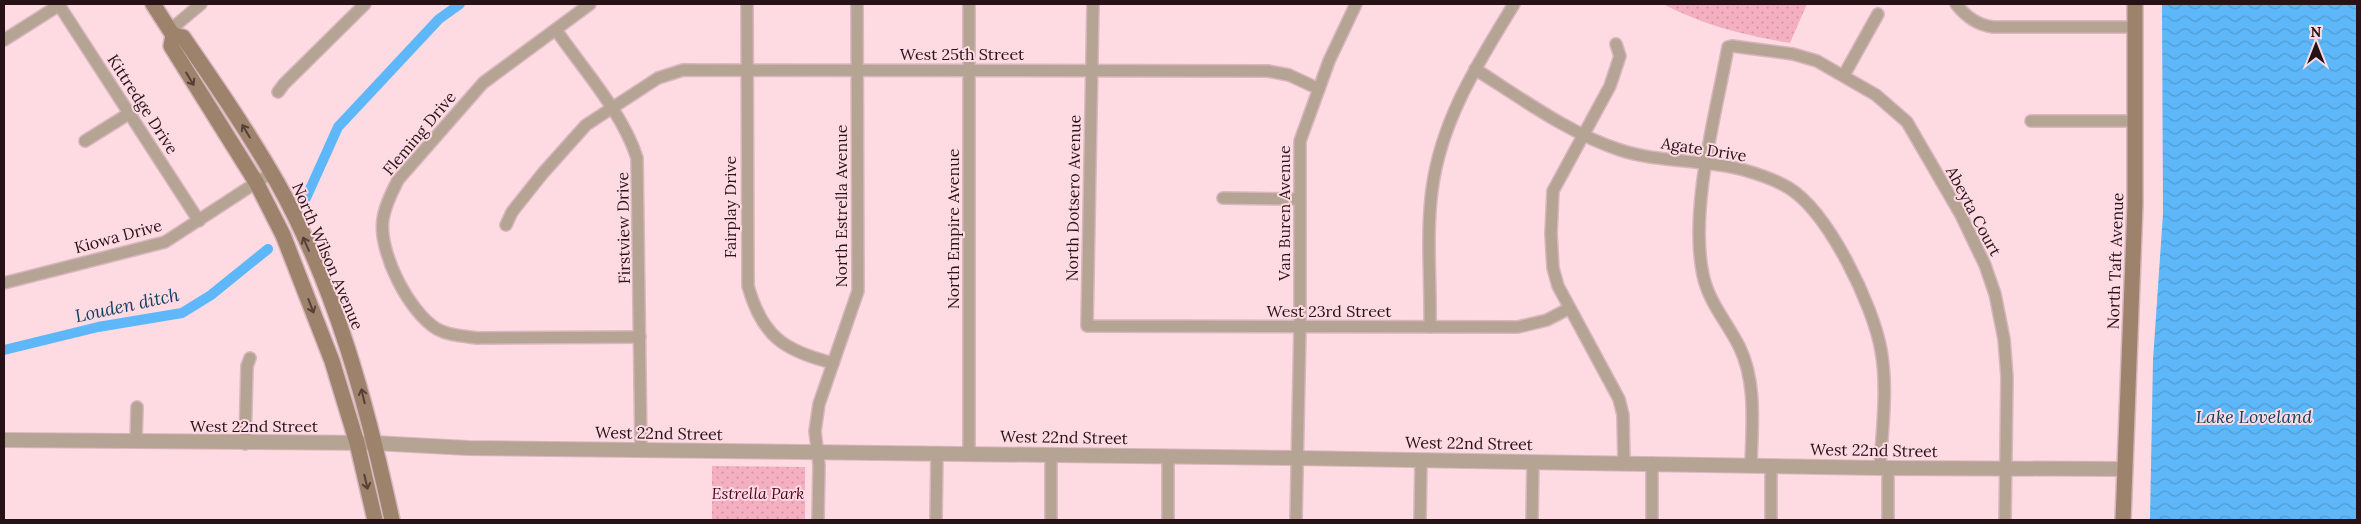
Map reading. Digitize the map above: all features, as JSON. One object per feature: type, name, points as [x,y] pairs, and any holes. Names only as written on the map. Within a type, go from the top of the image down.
[{"type":"main road","name":"North Wilson Avenue","points":[[153,4],[172,33],[171,46],[256,182],[283,235],[332,361],[357,443],[375,520]]},
{"type":"main road","name":"North Taft Avenue","points":[[2123,520],[2134,205],[2135,4]]},
{"type":"main road","name":"North Wilson Avenue","points":[[172,33],[184,37],[271,173],[305,241],[338,317],[360,382],[392,520]]},
{"type":"street","points":[[4,40],[60,4]]},
{"type":"street","name":"Kittredge Drive","points":[[60,4],[199,221]]},
{"type":"street","points":[[172,33],[201,4]]},
{"type":"street","points":[[278,92],[365,4]]},
{"type":"street","name":"Fleming Drive","points":[[590,4],[483,83],[398,180],[383,218],[383,234],[399,282],[416,309],[437,329],[451,334],[477,338],[640,337]]},
{"type":"street","name":"Fairplay Drive","points":[[747,4],[746,270],[753,306],[768,330],[780,342],[804,356],[833,363]]},
{"type":"street","name":"North Estrella Avenue","points":[[818,520],[819,465],[816,452],[816,420],[858,291],[857,4]]},
{"type":"street","name":"North Empire Avenue","points":[[969,4],[969,454]]},
{"type":"street","name":"North Dotsero Avenue","points":[[1087,326],[1093,4]]},
{"type":"street","name":"Van Buren Avenue","points":[[1296,520],[1300,327],[1298,199],[1300,141],[1329,61],[1356,4]]},
{"type":"street","points":[[1430,327],[1430,218],[1434,180],[1440,150],[1453,111],[1475,69],[1514,4]]},
{"type":"street","points":[[1956,4],[1970,19],[1984,26],[2135,26]]},
{"type":"street","points":[[1844,75],[1878,14]]},
{"type":"street","name":"Firstview Drive","points":[[556,30],[611,108],[633,144],[637,158],[641,450]]},
{"type":"street","points":[[1616,44],[1620,51],[1618,65],[1600,106],[1557,180],[1551,199],[1552,268],[1568,309],[1619,399],[1624,422],[1624,463]]},
{"type":"street","name":"Abeyta Court","points":[[1707,163],[1728,47],[1732,46],[1793,54],[1816,61],[1844,75],[1876,95],[1906,122],[1961,215],[1985,265],[1995,294],[2007,377],[2005,520]]},
{"type":"street","name":"West 25th Street","points":[[506,225],[518,204],[580,130],[658,78],[673,72],[695,69],[1268,71],[1289,74],[1319,89]]},
{"type":"street","name":"Agate Drive","points":[[1475,69],[1545,113],[1602,144],[1641,155],[1707,163],[1744,170],[1775,182],[1794,192],[1816,211],[1868,305],[1882,357],[1884,468],[1888,520]]},
{"type":"street","points":[[85,141],[130,113]]},
{"type":"street","points":[[2031,121],[2135,121]]},
{"type":"street","points":[[1707,163],[1700,230],[1701,262],[1711,298],[1740,347],[1748,371],[1751,389],[1751,465]]},
{"type":"street","name":"Kiowa Drive","points":[[4,283],[153,246],[172,239],[271,173]]},
{"type":"street","points":[[1224,198],[1298,199]]},
{"type":"street","name":"West 23rd Street","points":[[1087,326],[1518,327],[1546,320],[1568,309]]},
{"type":"street","points":[[245,444],[247,366],[250,358]]},
{"type":"street","points":[[136,407],[136,441]]},
{"type":"street","name":"West 22nd Street","points":[[4,440],[245,444],[374,443],[468,448],[1051,454],[1884,468],[2125,469]]},
{"type":"street","points":[[936,520],[937,453]]},
{"type":"street","points":[[1051,454],[1051,520]]},
{"type":"street","points":[[1168,456],[1168,520]]},
{"type":"street","points":[[1420,520],[1421,460]]},
{"type":"street","points":[[1532,462],[1532,520]]},
{"type":"street","points":[[1652,463],[1652,520]]},
{"type":"street","points":[[1771,466],[1771,520]]},
{"type":"green space","points":[[1663,4],[1807,4],[1790,43],[1725,29]]},
{"type":"green space","name":"Estrella Park","points":[[712,466],[805,467],[805,520],[712,520]]},
{"type":"water","name":"Lake Loveland","points":[[2162,4],[2357,4],[2357,520],[2150,520],[2153,360],[2163,214]]},
{"type":"waterway","name":"Louden ditch","points":[[306,198],[338,127],[439,19],[460,4]]},
{"type":"waterway","name":"Louden ditch","points":[[4,350],[98,327],[182,313],[211,295],[268,249]]}]
